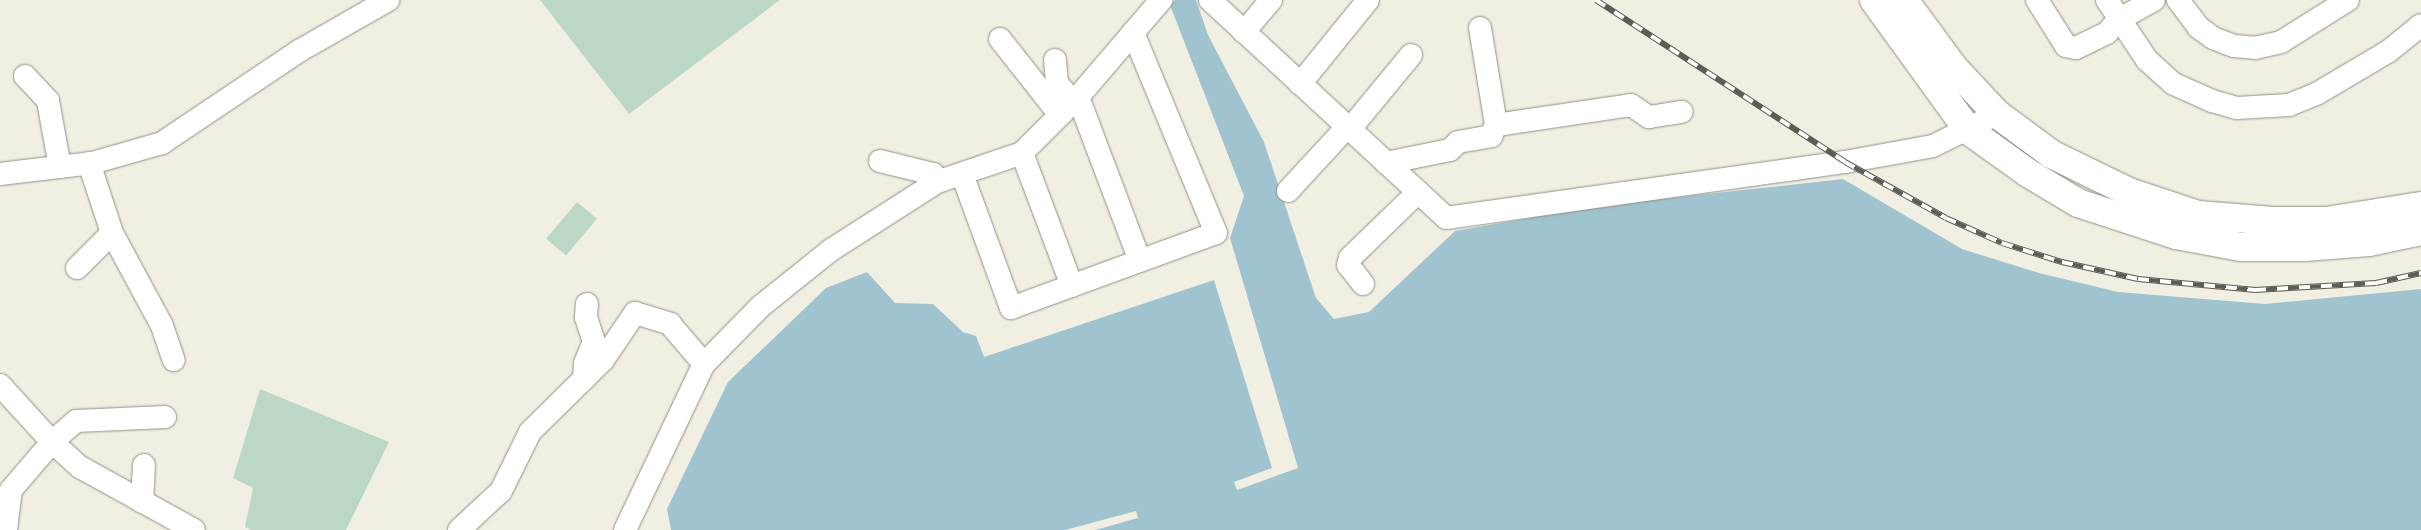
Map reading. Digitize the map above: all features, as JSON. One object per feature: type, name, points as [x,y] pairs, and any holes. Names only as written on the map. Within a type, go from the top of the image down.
[{"type":"highway","points":[[1874,0],[1968,130],[2028,173],[2078,202],[2176,235],[2241,246],[2306,247],[2369,242],[2421,231]]},
{"type":"highway","points":[[1904,0],[1954,68],[1997,114],[2051,154],[2129,192],[2198,215],[2273,221],[2326,221],[2421,206]]},
{"type":"street","points":[[0,174],[89,163],[126,156],[162,143],[299,51],[388,0]]},
{"type":"street","points":[[631,525],[704,364],[761,306],[831,250],[937,182],[1022,153],[1070,105],[1161,0]]},
{"type":"street","points":[[1210,0],[1446,218],[1845,162],[1933,146],[1997,114]]},
{"type":"street","points":[[1244,32],[1271,0]]},
{"type":"street","points":[[1300,84],[1368,0]]},
{"type":"street","points":[[2037,0],[2066,46],[2076,48],[2107,33],[2118,20],[2154,0]]},
{"type":"street","points":[[2107,0],[2118,20],[2147,60],[2174,84],[2212,101],[2238,108],[2289,104],[2318,93],[2389,51],[2421,25]]},
{"type":"street","points":[[2178,0],[2198,27],[2213,38],[2234,46],[2255,48],[2280,42],[2348,0]]},
{"type":"street","points":[[1386,163],[1450,150],[1458,142],[1491,136],[1496,125],[1480,28]]},
{"type":"street","points":[[962,174],[1011,308],[1216,233],[1133,33]]},
{"type":"street","points":[[1000,39],[1070,105]]},
{"type":"street","points":[[1288,190],[1348,128],[1411,55]]},
{"type":"street","points":[[1056,60],[1057,83],[1070,105],[1140,261]]},
{"type":"street","points":[[25,76],[48,101],[60,167]]},
{"type":"street","points":[[1496,125],[1631,105],[1649,117],[1682,112]]},
{"type":"street","points":[[1022,153],[1072,286]]},
{"type":"street","points":[[880,161],[933,174],[937,182]]},
{"type":"street","points":[[89,163],[112,233],[162,326],[174,360]]},
{"type":"street","points":[[1363,284],[1348,265],[1350,258],[1418,192]]},
{"type":"street","points":[[77,268],[112,233]]},
{"type":"street","points":[[584,379],[585,363],[594,342],[586,317],[587,304]]},
{"type":"street","points":[[458,530],[501,491],[530,432],[603,360],[635,313],[670,324],[704,364]]},
{"type":"street","points":[[0,385],[52,442],[80,467],[194,530]]},
{"type":"street","points":[[6,530],[11,490],[52,442],[76,421],[165,417]]},
{"type":"street","points":[[142,502],[144,465]]},
{"type":"green space","points":[[540,0],[780,0],[629,114]]},
{"type":"green space","points":[[577,202],[597,219],[566,255],[546,239]]},
{"type":"green space","points":[[260,389],[389,442],[346,530],[251,530],[245,527],[253,488],[233,478]]},
{"type":"water","points":[[1175,0],[1196,0],[1208,35],[1264,142],[1316,298],[1334,319],[1369,312],[1455,231],[1606,205],[1843,179],[1962,249],[2039,273],[2118,292],[2265,304],[2421,289],[2421,530],[1095,530],[1138,518],[1136,511],[1065,530],[671,530],[667,509],[728,382],[826,288],[867,272],[895,303],[933,304],[963,332],[976,336],[984,357],[1214,280],[1272,468],[1234,482],[1237,490],[1298,468],[1230,238],[1244,196],[1170,5]]},
{"type":"railway","points":[[1596,0],[1845,162],[1946,218],[2002,243],[2062,262],[2138,279],[2255,290],[2376,283],[2421,273]]}]
